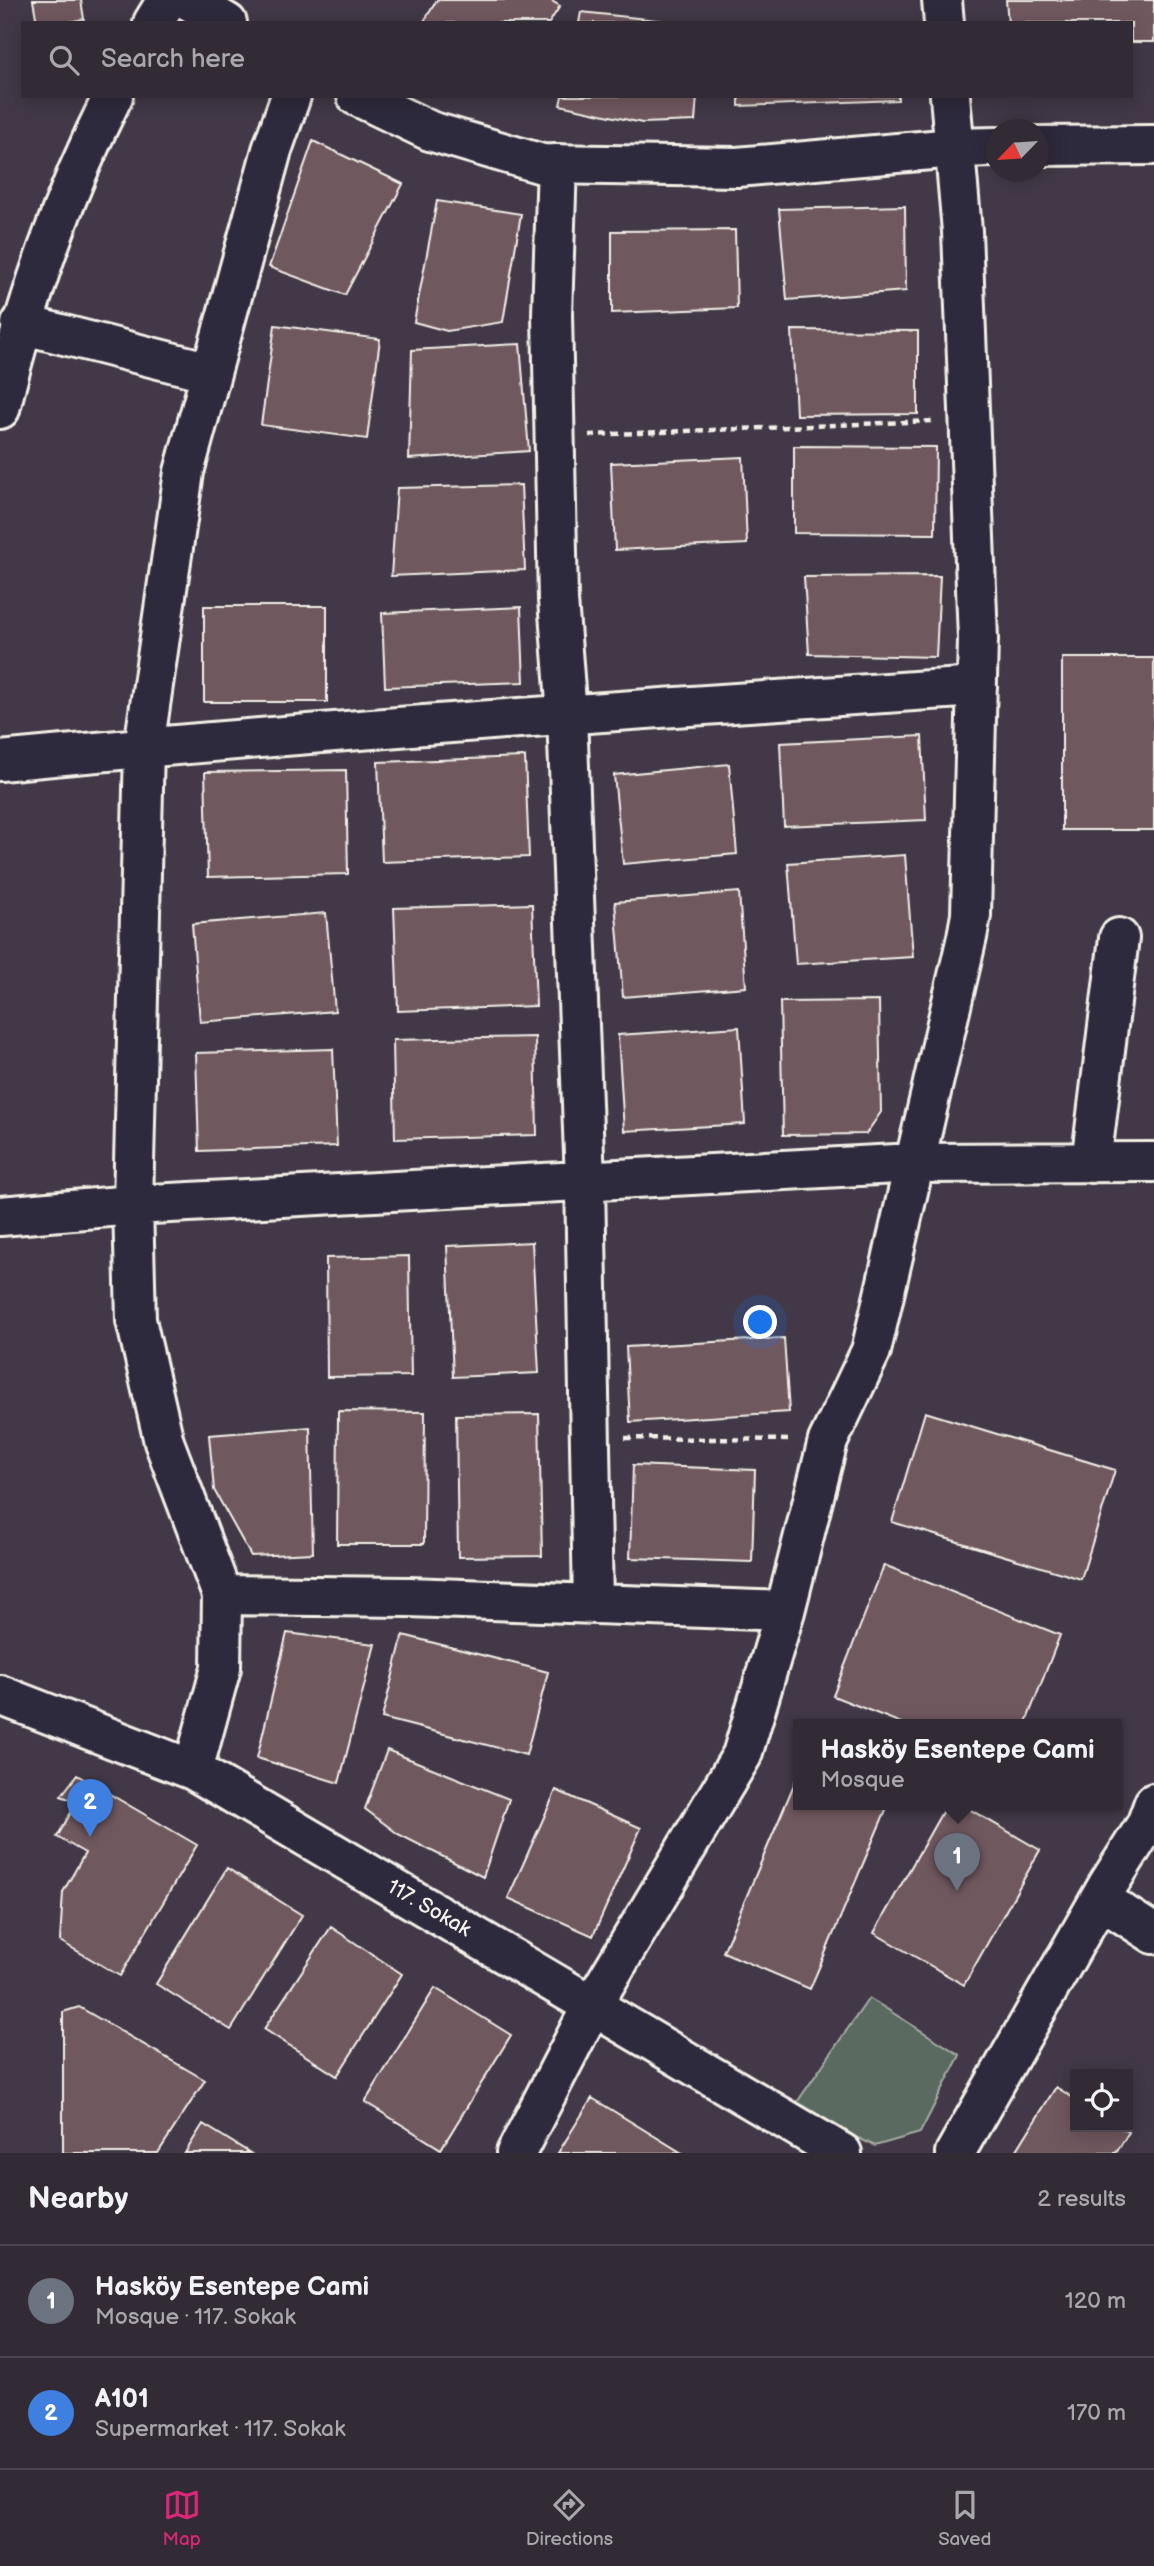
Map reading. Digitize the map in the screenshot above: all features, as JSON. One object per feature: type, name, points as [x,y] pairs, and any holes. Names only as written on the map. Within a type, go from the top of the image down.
[{"type":"street","points":[[154,21],[167,0]]},
{"type":"street","points":[[188,0],[224,21]]},
{"type":"street","points":[[942,0],[944,21]]},
{"type":"street","points":[[0,409],[21,324],[54,226],[85,151],[112,98]]},
{"type":"street","points":[[193,1770],[221,1668],[222,1595],[160,1429],[136,1320],[133,1205],[144,747],[184,472],[272,150],[290,98]]},
{"type":"street","points":[[361,98],[430,131],[542,164],[737,167],[986,147]]},
{"type":"street","points":[[516,2153],[593,2004],[742,1755],[785,1611],[828,1441],[871,1351],[971,915],[978,639],[962,231],[950,98]]},
{"type":"street","points":[[1049,146],[1154,145]]},
{"type":"street","points":[[557,164],[552,314],[558,600],[567,715],[585,1181],[593,1604]]},
{"type":"street","points":[[21,324],[210,372]]},
{"type":"street","points":[[0,761],[144,747],[977,687]]},
{"type":"street","points":[[1091,1163],[1119,938]]},
{"type":"street","points":[[0,1216],[133,1205],[915,1163],[1154,1163]]},
{"type":"street","points":[[222,1595],[409,1597],[785,1611]]},
{"type":"street","name":"117. Sokak","points":[[0,1695],[193,1770],[842,2153]]},
{"type":"street","points":[[955,2153],[1100,1899],[1151,1819]]},
{"type":"street","points":[[1100,1899],[1154,1934]]},
{"type":"path","points":[[555,436],[970,420]]},
{"type":"path","points":[[590,1438],[828,1441]]},
{"type":"green space","points":[[869,1998],[960,2055],[920,2133],[875,2146],[793,2108]]},
{"type":"building","points":[[33,0],[81,0],[84,19],[37,21]]},
{"type":"building","points":[[437,0],[550,0],[560,6],[550,21],[424,21]]},
{"type":"building","points":[[1006,0],[1154,0],[1154,42],[1133,42],[1133,21],[1008,21]]},
{"type":"building","points":[[581,12],[665,21],[579,21]]},
{"type":"building","points":[[562,98],[697,98],[695,121],[642,123],[560,105]]},
{"type":"building","points":[[739,98],[898,98],[898,100],[739,106]]},
{"type":"building","points":[[313,141],[403,184],[345,295],[269,267]]},
{"type":"building","points":[[437,201],[521,214],[503,322],[447,331],[414,322]]},
{"type":"building","points":[[905,206],[906,291],[787,300],[779,209]]},
{"type":"building","points":[[735,230],[737,308],[612,313],[612,231]]},
{"type":"building","points":[[275,325],[380,339],[367,439],[261,425]]},
{"type":"building","points":[[792,330],[918,331],[918,414],[796,415]]},
{"type":"building","points":[[520,344],[529,451],[409,459],[412,350]]},
{"type":"building","points":[[794,446],[936,447],[935,534],[794,533]]},
{"type":"building","points":[[743,457],[747,544],[615,550],[611,463]]},
{"type":"building","points":[[521,485],[525,570],[391,576],[397,488]]},
{"type":"building","points":[[940,576],[936,657],[809,654],[804,577]]},
{"type":"building","points":[[204,606],[327,606],[327,702],[204,702]]},
{"type":"building","points":[[521,607],[524,682],[385,687],[382,613]]},
{"type":"building","points":[[1062,658],[1154,658],[1154,830],[1062,830]]},
{"type":"building","points":[[922,736],[926,820],[784,826],[780,743]]},
{"type":"building","points":[[525,757],[529,857],[382,862],[378,762]]},
{"type":"building","points":[[729,764],[737,854],[623,864],[614,775]]},
{"type":"building","points":[[346,770],[348,874],[208,877],[205,772]]},
{"type":"building","points":[[905,855],[913,957],[796,964],[788,863]]},
{"type":"building","points":[[739,892],[746,987],[623,997],[615,902]]},
{"type":"building","points":[[532,904],[536,1006],[398,1011],[394,908]]},
{"type":"building","points":[[326,913],[335,1011],[200,1022],[192,924]]},
{"type":"building","points":[[879,1001],[881,1112],[866,1134],[783,1135],[780,1002]]},
{"type":"building","points":[[739,1027],[745,1124],[624,1131],[618,1035]]},
{"type":"building","points":[[535,1037],[537,1135],[395,1139],[393,1040]]},
{"type":"building","points":[[333,1049],[337,1146],[199,1151],[196,1053]]},
{"type":"building","points":[[532,1242],[539,1373],[453,1377],[447,1246]]},
{"type":"building","points":[[409,1256],[411,1376],[327,1377],[326,1258]]},
{"type":"building","points":[[784,1338],[789,1412],[630,1422],[626,1347]]},
{"type":"building","points":[[338,1411],[425,1412],[424,1544],[337,1544]]},
{"type":"building","points":[[925,1412],[1115,1470],[1081,1579],[892,1522]]},
{"type":"building","points":[[539,1414],[542,1556],[458,1557],[456,1415]]},
{"type":"building","points":[[310,1427],[313,1553],[251,1556],[214,1490],[209,1435]]},
{"type":"building","points":[[633,1465],[755,1470],[752,1562],[630,1558]]},
{"type":"building","points":[[884,1565],[1060,1635],[1027,1719],[891,1719],[833,1696]]},
{"type":"building","points":[[287,1633],[375,1644],[339,1783],[257,1758]]},
{"type":"building","points":[[403,1635],[548,1672],[526,1755],[382,1718]]},
{"type":"building","points":[[387,1750],[509,1799],[483,1877],[398,1834],[365,1809]]},
{"type":"building","points":[[77,1775],[197,1845],[120,1976],[60,1941],[63,1892],[85,1853],[57,1837],[77,1802],[61,1796]]},
{"type":"building","points":[[793,1787],[793,1810],[886,1810],[810,1989],[723,1952]]},
{"type":"building","points":[[556,1790],[641,1828],[593,1936],[508,1898]]},
{"type":"building","points":[[943,1810],[971,1810],[1040,1850],[964,1985],[874,1933]]},
{"type":"building","points":[[227,1868],[302,1915],[231,2030],[156,1984]]},
{"type":"building","points":[[331,1927],[402,1974],[337,2076],[264,2029]]},
{"type":"building","points":[[435,1988],[511,2035],[441,2149],[365,2102]]},
{"type":"building","points":[[79,2007],[205,2080],[158,2153],[63,2153],[63,2012]]},
{"type":"building","points":[[1056,2087],[1070,2096],[1070,2132],[1129,2132],[1116,2153],[1015,2153]]},
{"type":"building","points":[[592,2098],[682,2153],[558,2153]]},
{"type":"building","points":[[203,2124],[250,2153],[185,2153]]},
{"type":"place","name":"A101","points":[[90,1837]]},
{"type":"place","name":"Hasköy Esentepe Cami","points":[[957,1891]]}]
